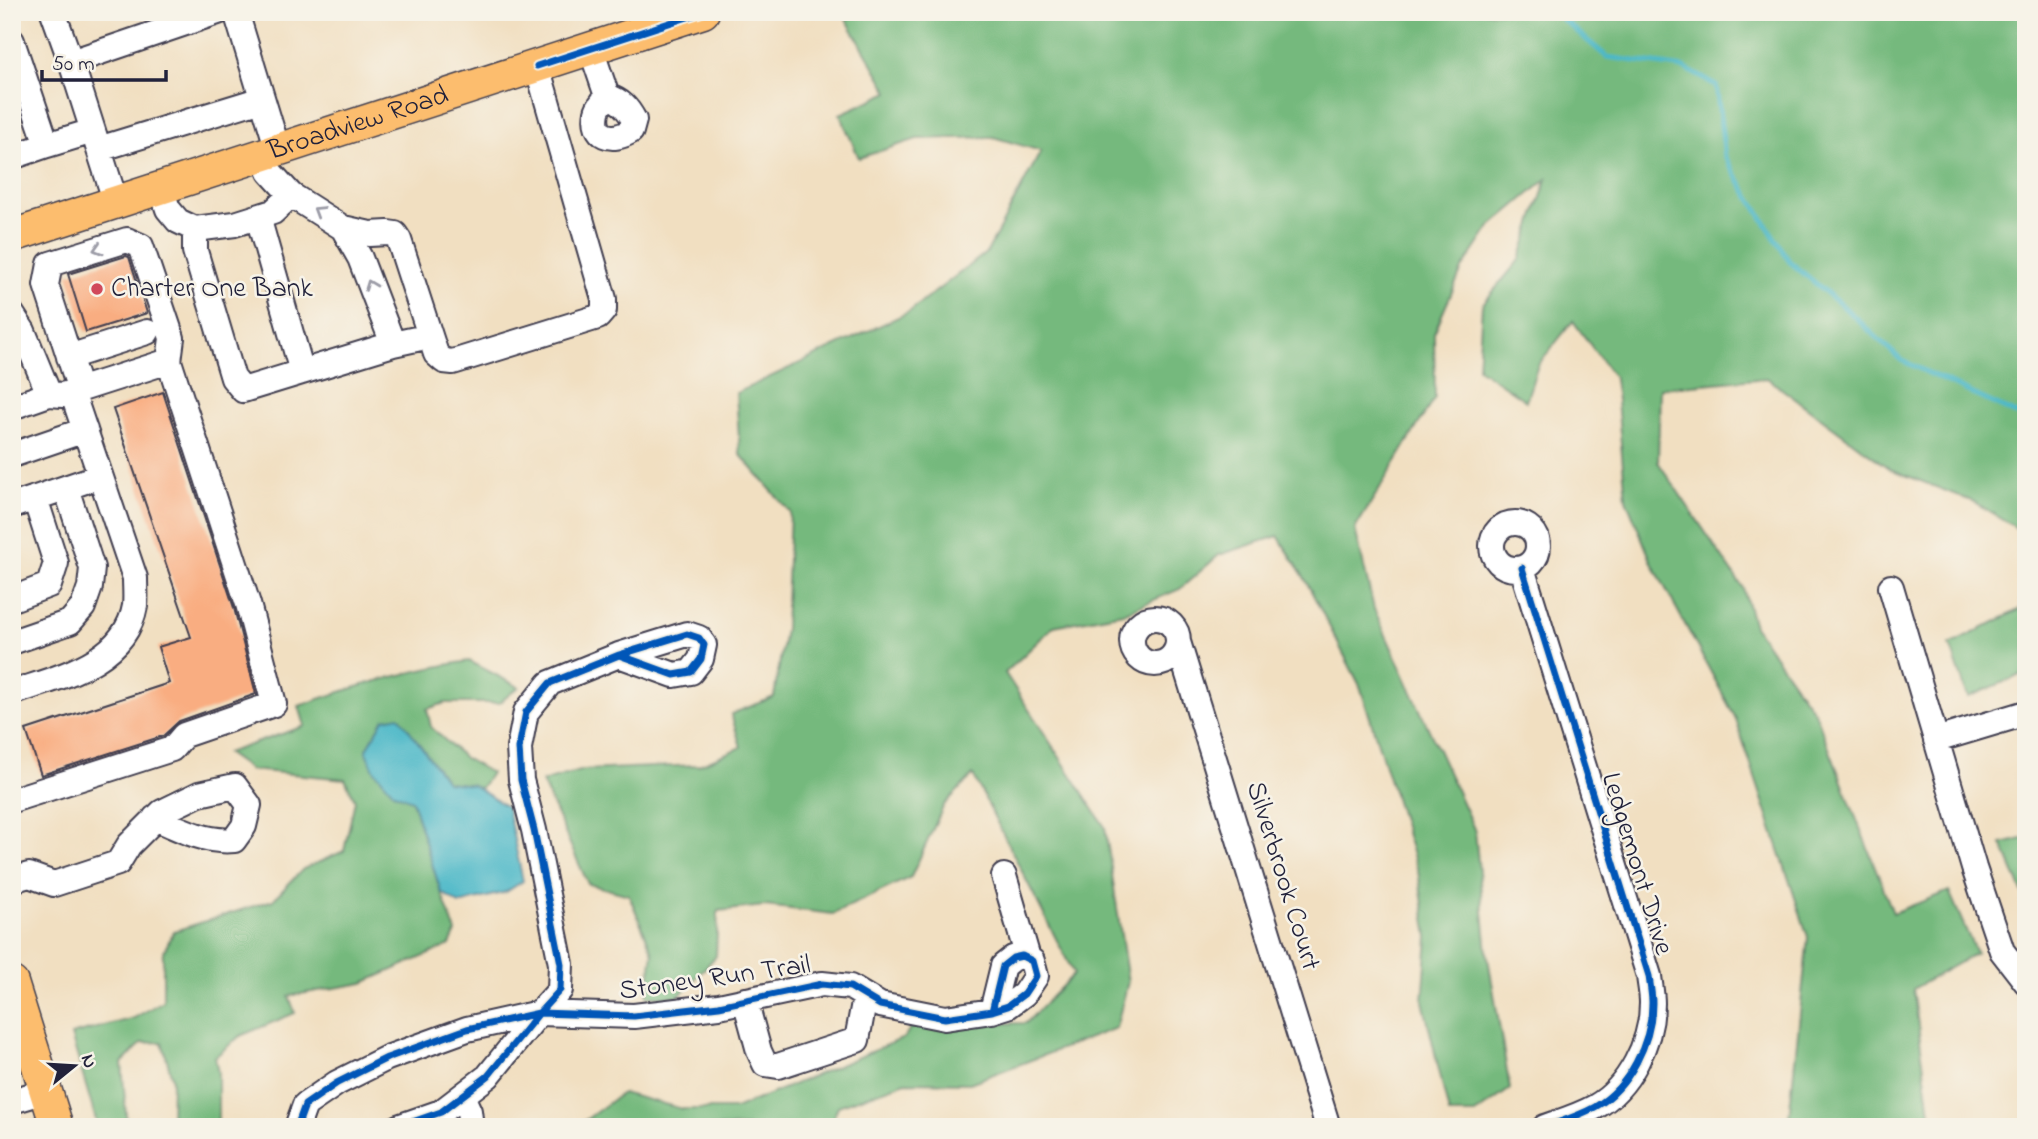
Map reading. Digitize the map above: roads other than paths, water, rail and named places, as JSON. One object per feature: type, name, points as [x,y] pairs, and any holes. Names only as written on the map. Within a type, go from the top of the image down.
[{"type":"main road","name":"Broadview Road","points":[[12,236],[704,12]]},
{"type":"main road","points":[[12,983],[57,1127]]},
{"type":"street","points":[[53,12],[116,203]]},
{"type":"street","points":[[71,62],[218,12]]},
{"type":"street","points":[[236,12],[262,99],[271,153],[270,172],[291,195],[343,228],[370,234],[395,234],[436,354],[444,361],[453,362],[598,317],[604,310],[604,299],[537,66]]},
{"type":"street","points":[[12,41],[47,145]]},
{"type":"street","points":[[591,49],[607,96]]},
{"type":"street","points":[[12,157],[47,145],[96,140],[262,99]]},
{"type":"street","points":[[161,188],[173,215],[178,221],[195,229],[235,224],[273,212],[291,195]]},
{"type":"street","points":[[258,217],[302,372]]},
{"type":"street","points":[[343,228],[360,258],[393,344]]},
{"type":"street","points":[[195,229],[195,251],[233,378],[243,390],[393,344],[430,336]]},
{"type":"street","points":[[14,792],[172,749],[184,735],[274,704],[248,604],[169,361],[172,338],[141,246],[127,240],[50,264],[46,285],[69,357],[67,392]]},
{"type":"street","points":[[12,314],[67,392],[85,430],[135,578],[135,606],[125,631],[105,654],[87,667],[12,692]]},
{"type":"street","points":[[69,357],[147,332]]},
{"type":"street","points":[[12,407],[169,361]]},
{"type":"street","points":[[12,455],[85,430]]},
{"type":"street","points":[[12,599],[49,585],[55,563],[23,502],[100,476]]},
{"type":"street","points":[[12,642],[70,622],[83,607],[90,587],[92,568],[66,488]]},
{"type":"street","name":"Ledgemont Drive","points":[[1522,568],[1649,976],[1652,1004],[1648,1032],[1636,1064],[1615,1093],[1596,1107],[1545,1127]]},
{"type":"street","points":[[1891,587],[2002,951],[2026,982]]},
{"type":"street","name":"Silverbrook Court","points":[[1178,642],[1328,1127]]},
{"type":"street","points":[[398,1127],[441,1112],[488,1076],[559,990],[561,964],[521,780],[520,748],[526,712],[550,683],[620,655]]},
{"type":"street","points":[[1936,740],[2026,713]]},
{"type":"street","points":[[12,880],[29,875],[54,884],[118,863],[129,845],[155,818]]},
{"type":"street","name":"Stoney Run Trail","points":[[297,1127],[305,1105],[337,1083],[387,1058],[467,1030],[539,1013],[635,1016],[719,1006],[822,984],[850,988],[880,1005],[945,1018],[1008,1006],[1024,995],[1036,976],[1032,961],[1028,958],[1004,876]]},
{"type":"street","points":[[745,1000],[765,1064],[778,1066],[857,1040],[866,997]]},
{"type":"street","points":[[12,1101],[46,1091]]},
{"type":"street","points":[[462,1096],[469,1111],[471,1127]]},
{"type":"water","points":[[399,716],[447,782],[473,785],[507,807],[523,881],[506,892],[459,904],[441,892],[412,800],[394,793],[374,770],[366,751],[384,719]]},
{"type":"waterway","points":[[1554,12],[1607,57],[1684,68],[1716,85],[1725,157],[1789,261],[1901,360],[2020,416],[2026,415]]},
{"type":"place","name":"Charter One Bank","points":[[97,289]]}]
